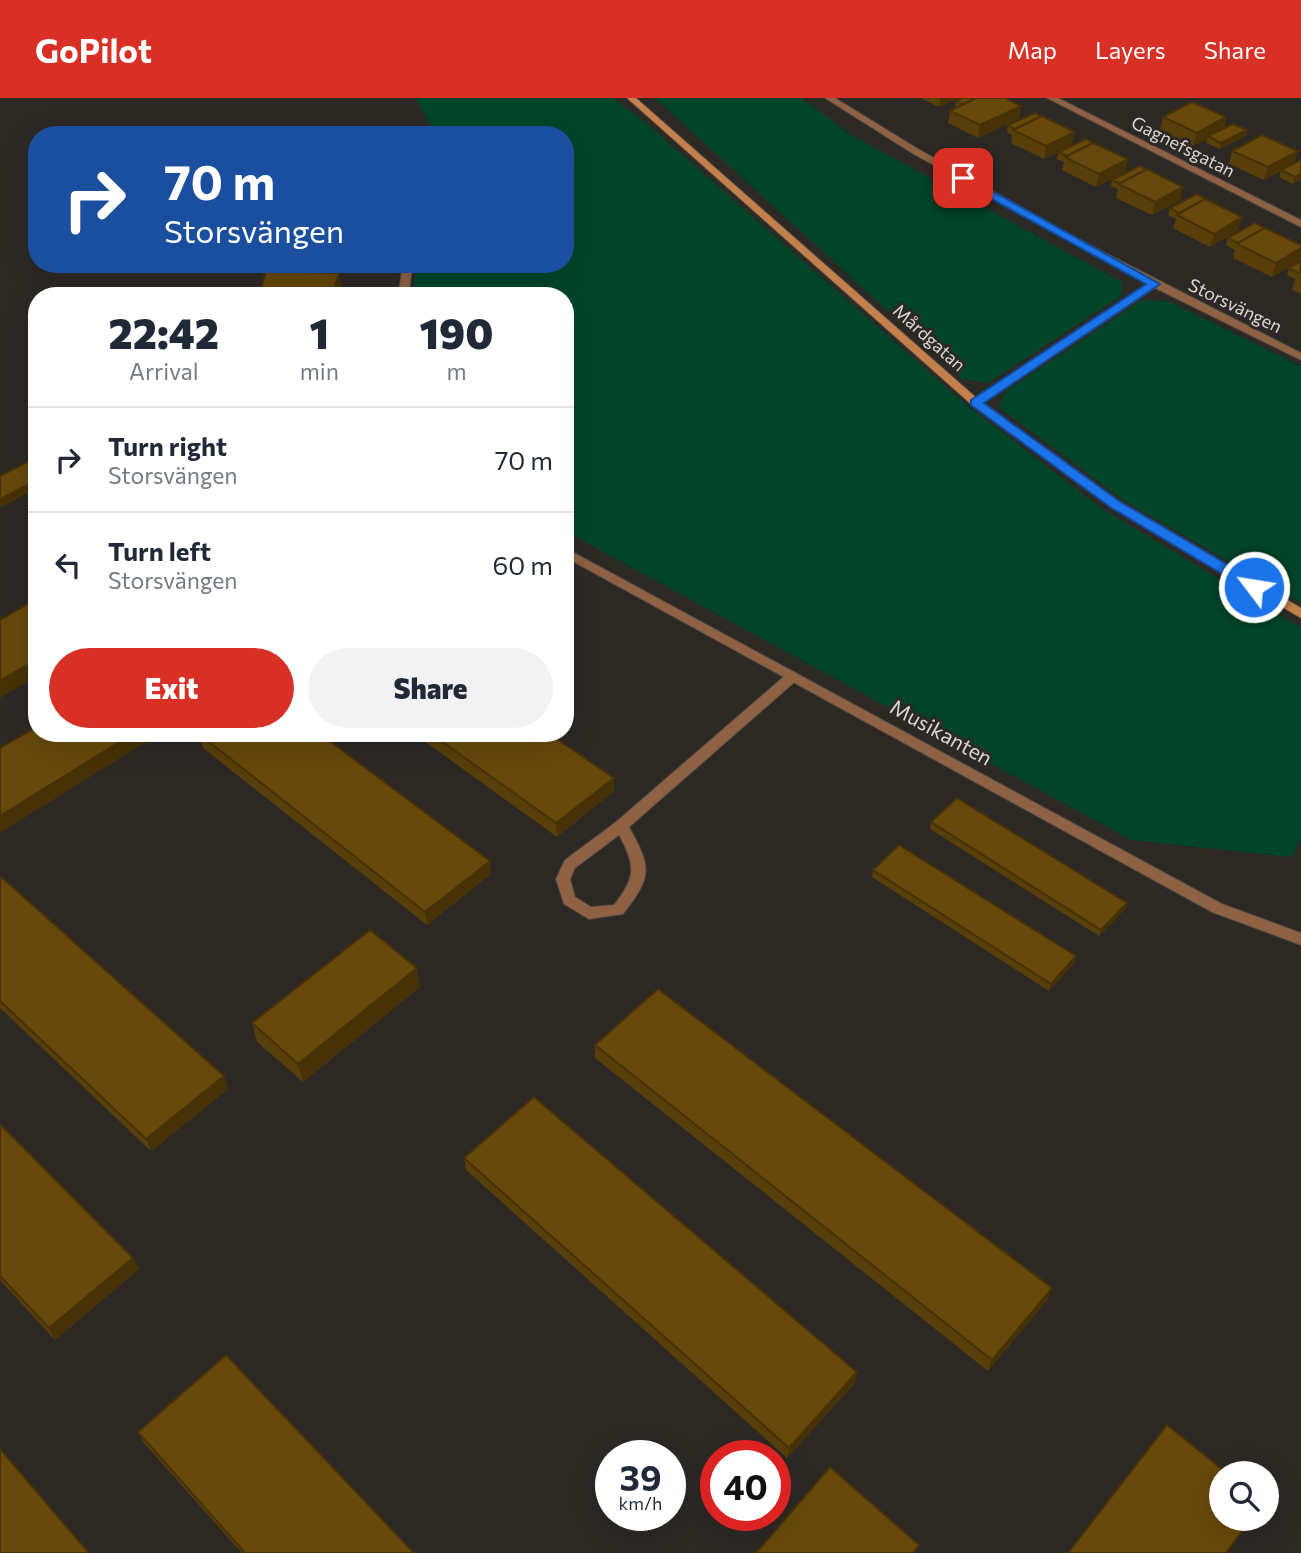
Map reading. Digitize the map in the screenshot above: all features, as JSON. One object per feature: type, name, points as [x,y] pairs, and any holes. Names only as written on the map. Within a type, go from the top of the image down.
[{"type":"street","name":"Mårdgatan","points":[[631,98],[976,402],[1115,504],[1301,614]]},
{"type":"street","name":"Storsvängen","points":[[829,98],[875,129],[1154,284],[1301,357]]},
{"type":"street","name":"Gagnefsgatan","points":[[1051,98],[1301,224]]},
{"type":"street","points":[[976,402],[1154,284]]},
{"type":"street","name":"Musikanten","points":[[574,557],[1217,908],[1301,939]]},
{"type":"street","points":[[621,826],[641,862],[635,889],[618,910],[589,913],[569,901],[563,879],[570,864],[621,826],[793,676]]},
{"type":"green space","points":[[416,98],[613,98],[646,123],[963,402],[1101,508],[1301,628],[1301,838],[1292,857],[1131,840],[574,536],[574,287],[413,287],[416,273],[574,273],[574,126],[430,126]]},
{"type":"green space","points":[[655,98],[801,98],[853,136],[1122,282],[1121,296],[988,383],[962,379]]},
{"type":"green space","points":[[1142,300],[1168,301],[1301,366],[1301,603],[1126,502],[998,407],[1006,391]]},
{"type":"building","points":[[976,98],[963,104],[956,101]]},
{"type":"building","points":[[976,98],[1005,98],[1021,106],[980,125],[950,111]]},
{"type":"building","points":[[1192,102],[1226,117],[1197,133],[1163,117]]},
{"type":"building","points":[[1035,113],[1041,116],[1015,129],[1008,125]]},
{"type":"building","points":[[1042,116],[1075,132],[1046,146],[1013,130]]},
{"type":"building","points":[[1233,124],[1247,130],[1221,143],[1208,136]]},
{"type":"building","points":[[1262,135],[1298,151],[1268,167],[1232,151]]},
{"type":"building","points":[[1086,139],[1093,143],[1067,156],[1059,152]]},
{"type":"building","points":[[1093,143],[1128,159],[1099,174],[1065,157]]},
{"type":"building","points":[[1301,160],[1301,174],[1295,177],[1281,170]]},
{"type":"building","points":[[1140,166],[1147,170],[1121,184],[1112,180]]},
{"type":"building","points":[[1147,169],[1183,187],[1155,202],[1119,184]]},
{"type":"building","points":[[1197,194],[1211,201],[1205,199],[1179,213],[1170,208]]},
{"type":"building","points":[[1205,199],[1242,217],[1214,234],[1177,215]]},
{"type":"building","points":[[1255,223],[1264,228],[1238,243],[1228,238]]},
{"type":"building","points":[[1265,228],[1301,245],[1301,248],[1276,263],[1237,244]]},
{"type":"building","points":[[1301,261],[1300,274],[1289,268]]},
{"type":"building","points":[[265,273],[339,273],[335,287],[262,287]]},
{"type":"building","points":[[28,462],[28,485],[0,499],[0,476]]},
{"type":"building","points":[[28,604],[28,664],[0,681],[0,620]]},
{"type":"building","points":[[28,732],[28,742],[119,742],[0,816],[0,748]]},
{"type":"building","points":[[209,742],[331,742],[490,861],[425,912]]},
{"type":"building","points":[[443,742],[561,742],[614,778],[556,823]]},
{"type":"building","points":[[957,798],[1127,903],[1101,930],[931,822]]},
{"type":"building","points":[[899,845],[1076,956],[1051,984],[873,870]]},
{"type":"building","points":[[0,876],[224,1076],[146,1139],[0,1001]]},
{"type":"building","points":[[370,930],[417,968],[298,1064],[252,1023]]},
{"type":"building","points":[[658,989],[1052,1288],[992,1360],[595,1045]]},
{"type":"building","points":[[534,1097],[857,1372],[791,1446],[791,1440],[780,1440],[464,1158]]},
{"type":"building","points":[[0,1124],[133,1258],[49,1328],[0,1276]]},
{"type":"building","points":[[226,1355],[414,1553],[245,1553],[138,1432]]},
{"type":"building","points":[[1167,1425],[1212,1461],[1209,1461],[1209,1531],[1242,1531],[1226,1553],[1068,1553]]},
{"type":"building","points":[[0,1449],[89,1553],[0,1553]]},
{"type":"building","points":[[830,1467],[919,1545],[913,1553],[756,1553],[775,1531],[791,1531],[791,1512]]},
{"type":"route","points":[[963,178],[1154,284],[976,402],[1115,504],[1254,587]]}]
